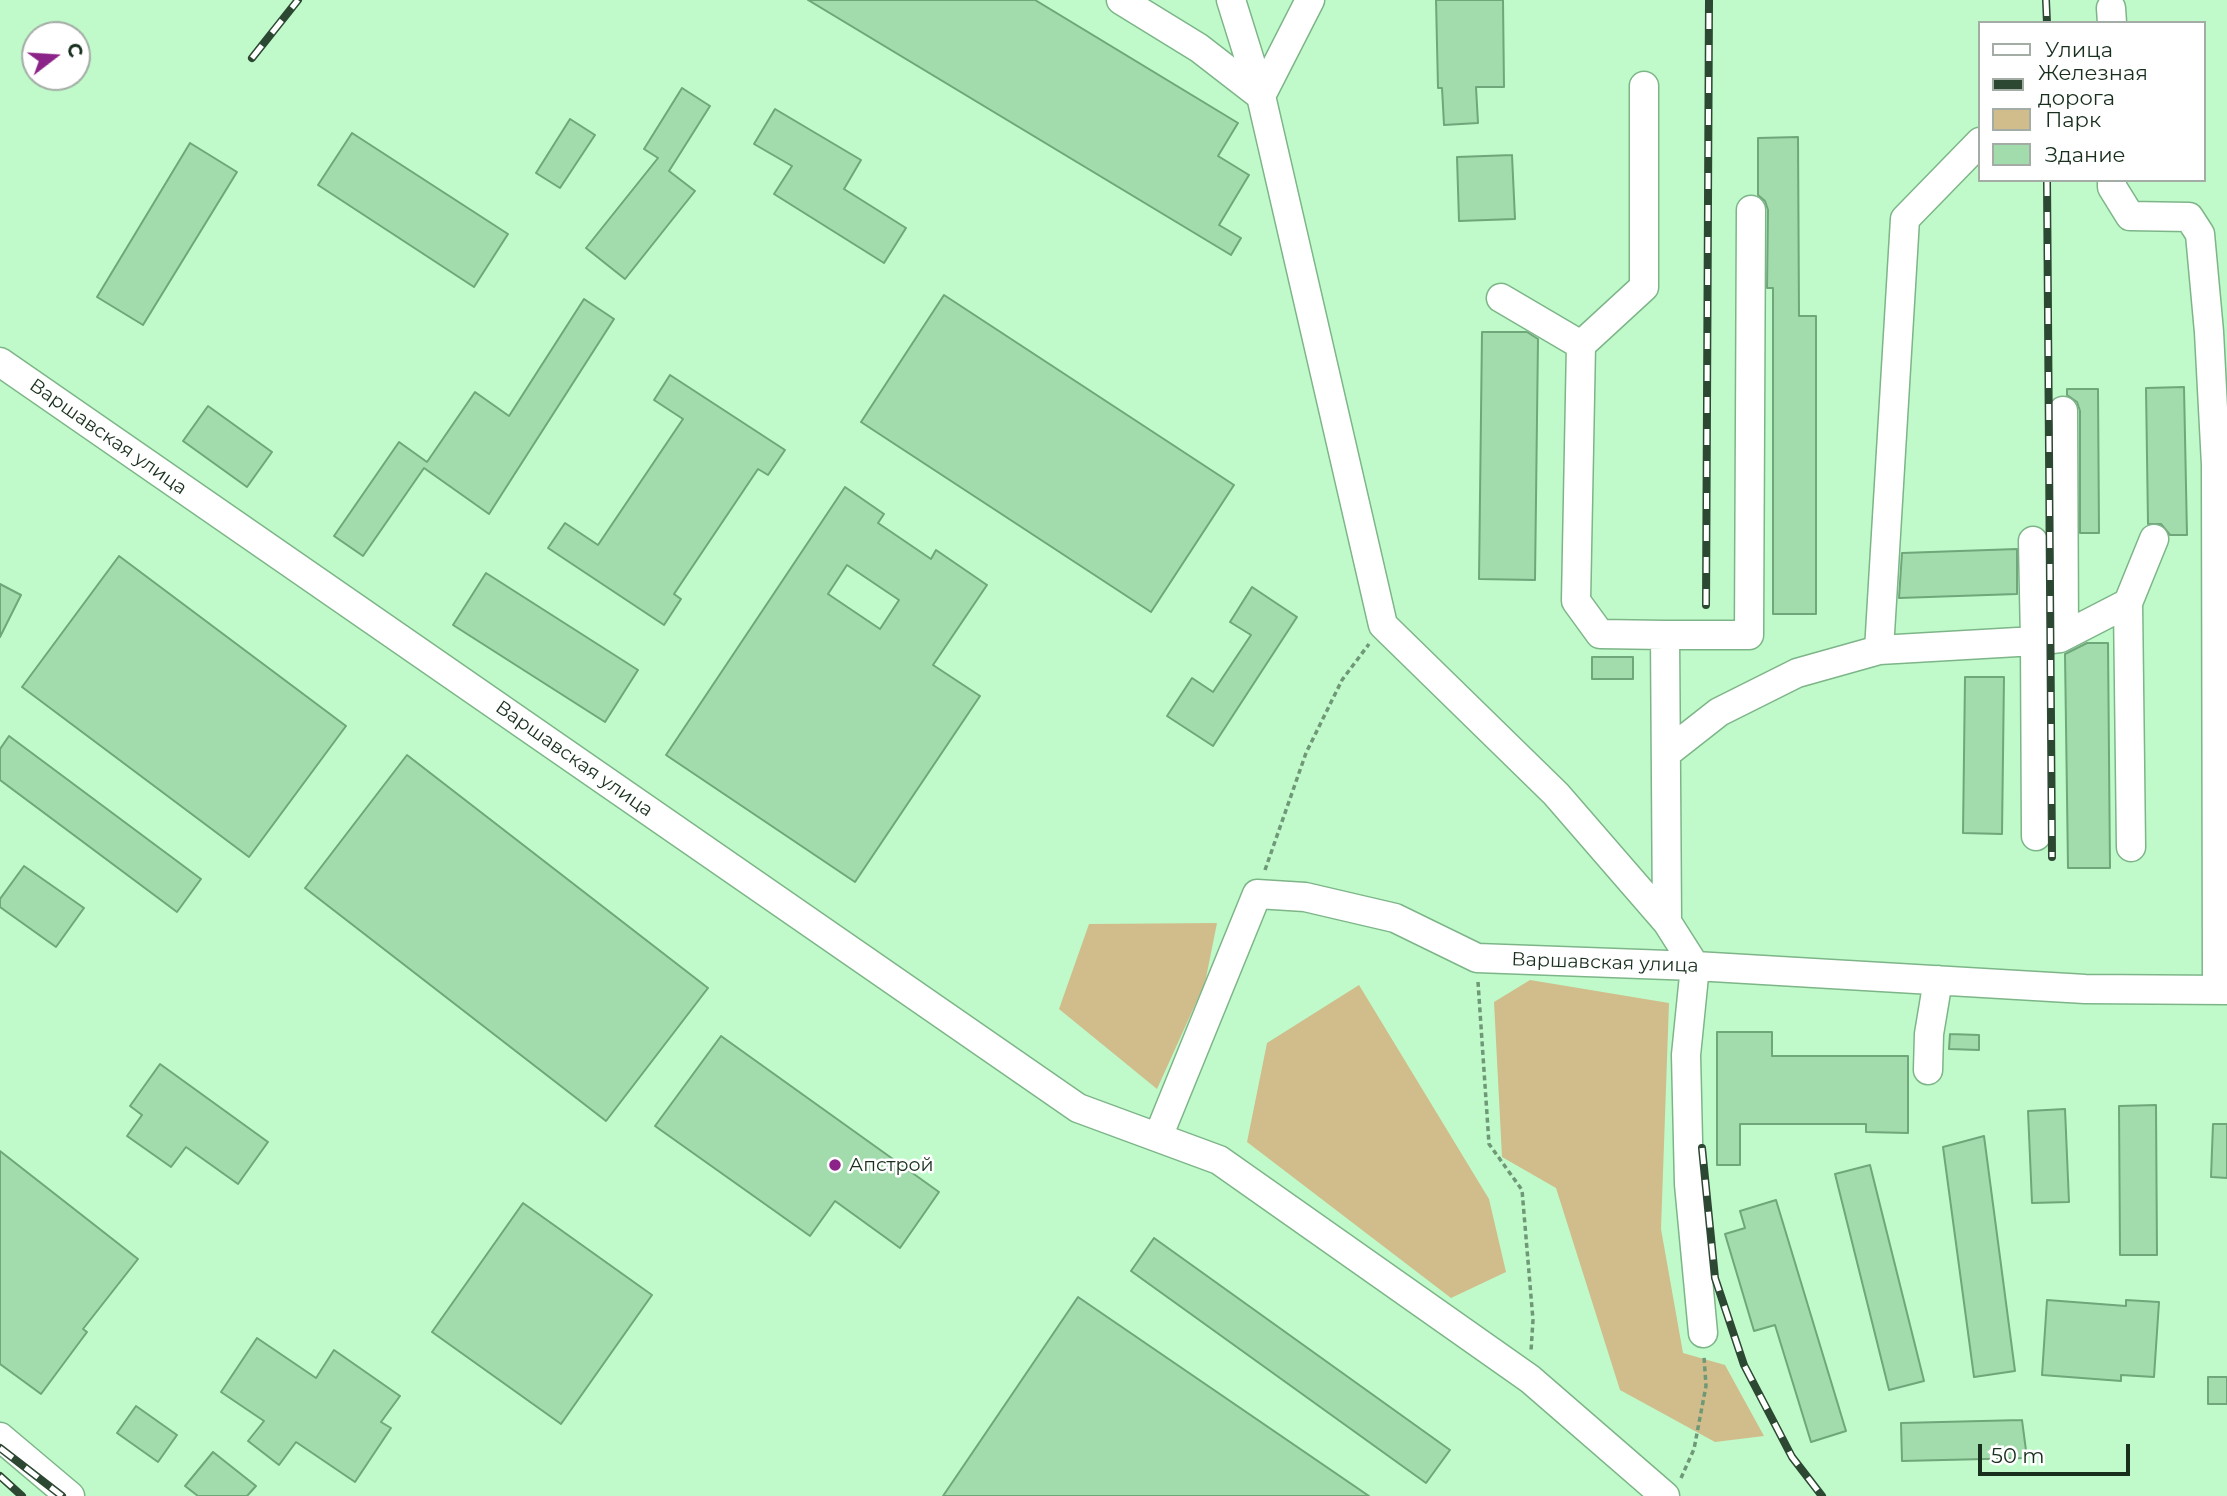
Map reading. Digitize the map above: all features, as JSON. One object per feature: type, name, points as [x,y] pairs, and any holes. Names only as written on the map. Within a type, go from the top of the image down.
[{"type":"street","points":[[1121,0],[1199,48],[1261,96]]},
{"type":"street","points":[[1231,0],[1261,96],[1383,625],[1556,794],[1667,922],[1695,966],[1686,1055],[1689,1184],[1703,1333]]},
{"type":"street","points":[[1261,96],[1310,0]]},
{"type":"street","points":[[1644,86],[1644,287],[1581,345],[1576,601],[1600,634],[1749,635],[1751,211]]},
{"type":"street","points":[[1879,650],[1905,219],[1979,143]]},
{"type":"street","points":[[2112,182],[2112,187],[2130,216],[2189,217],[2200,234],[2209,332],[2216,465],[2222,990]]},
{"type":"street","points":[[1501,298],[1581,345]]},
{"type":"street","name":"Варшавская улица","points":[[0,362],[1078,1108],[1219,1160],[1530,1380],[1671,1490]]},
{"type":"street","points":[[2063,411],[2064,636]]},
{"type":"street","points":[[2131,847],[2128,603],[2154,540]]},
{"type":"street","points":[[2033,541],[2036,836]]},
{"type":"street","points":[[1668,752],[1719,712],[1797,673],[1879,650],[2035,641],[2064,636],[2128,603]]},
{"type":"street","points":[[1665,635],[1668,752],[1667,922]]},
{"type":"street","points":[[1158,1137],[1257,894]]},
{"type":"street","name":"Варшавская улица","points":[[1257,894],[1305,897],[1395,918],[1477,958],[1695,966],[2085,989],[2222,990]]},
{"type":"street","points":[[1928,1070],[1938,980]]},
{"type":"street","points":[[0,1437],[70,1496]]},
{"type":"path","points":[[1257,894],[1307,752],[1342,680],[1383,625]]},
{"type":"path","points":[[1477,958],[1489,1144],[1522,1191],[1533,1320],[1530,1380]]},
{"type":"path","points":[[1671,1490],[1693,1449],[1706,1386],[1703,1333]]},
{"type":"green space","points":[[1217,923],[1205,983],[1157,1089],[1059,1009],[1089,924]]},
{"type":"green space","points":[[1530,980],[1669,1003],[1661,1229],[1683,1353],[1725,1365],[1764,1436],[1715,1442],[1620,1390],[1556,1188],[1502,1157],[1494,1002]]},
{"type":"green space","points":[[1359,985],[1489,1199],[1506,1272],[1451,1298],[1247,1142],[1267,1043]]},
{"type":"building","points":[[808,0],[1035,0],[1238,123],[1218,156],[1249,175],[1219,225],[1241,238],[1231,255]]},
{"type":"building","points":[[1436,0],[1503,0],[1504,87],[1476,87],[1478,123],[1444,125],[1442,88],[1438,88]]},
{"type":"building","points":[[682,88],[710,106],[669,171],[695,191],[625,279],[586,248],[658,158],[644,149]]},
{"type":"building","points":[[775,109],[861,160],[844,189],[906,228],[884,263],[774,194],[792,166],[754,144]]},
{"type":"building","points":[[570,119],[595,135],[560,188],[536,173]]},
{"type":"building","points":[[352,133],[508,234],[474,287],[318,185]]},
{"type":"building","points":[[1798,137],[1799,316],[1816,316],[1816,614],[1773,614],[1773,288],[1767,288],[1768,210],[1765,201],[1758,195],[1758,138]]},
{"type":"building","points":[[190,143],[237,172],[143,325],[97,297]]},
{"type":"building","points":[[1512,155],[1515,219],[1459,221],[1457,157]]},
{"type":"building","points":[[944,295],[1234,485],[1151,612],[861,422]]},
{"type":"building","points":[[584,299],[614,319],[489,514],[424,468],[363,556],[334,536],[399,442],[427,462],[475,392],[509,416]]},
{"type":"building","points":[[1482,332],[1527,332],[1538,339],[1535,580],[1479,579]]},
{"type":"building","points":[[670,375],[785,450],[768,475],[758,469],[674,594],[681,599],[664,625],[548,548],[565,523],[598,545],[683,419],[654,400]]},
{"type":"building","points":[[2184,387],[2187,535],[2170,535],[2161,524],[2148,524],[2146,388]]},
{"type":"building","points":[[2067,389],[2098,389],[2099,533],[2080,533],[2080,411],[2077,402],[2067,395]]},
{"type":"building","points":[[208,406],[272,452],[247,487],[183,441]]},
{"type":"building","points":[[845,487],[884,514],[878,523],[931,559],[936,550],[987,585],[933,665],[980,696],[855,882],[666,755]],"holes":[[[847,565],[899,600],[880,629],[828,594]]]},
{"type":"building","points":[[2017,549],[2017,594],[1899,598],[1902,553]]},
{"type":"building","points":[[119,556],[346,726],[249,857],[22,687]]},
{"type":"building","points":[[486,573],[638,670],[605,722],[453,625]]},
{"type":"building","points":[[0,584],[21,595],[0,637]]},
{"type":"building","points":[[1252,587],[1297,617],[1213,746],[1167,716],[1192,678],[1213,692],[1251,635],[1230,622]]},
{"type":"building","points":[[2087,643],[2108,643],[2110,868],[2068,868],[2065,654]]},
{"type":"building","points":[[1592,657],[1633,657],[1633,679],[1592,679]]},
{"type":"building","points":[[1965,677],[2004,677],[2002,834],[1963,833]]},
{"type":"building","points":[[9,736],[201,879],[177,912],[0,780],[0,749]]},
{"type":"building","points":[[407,755],[708,988],[606,1121],[305,888]]},
{"type":"building","points":[[24,866],[84,908],[56,947],[0,907],[0,899]]},
{"type":"building","points":[[1717,1032],[1772,1032],[1772,1056],[1908,1056],[1908,1133],[1866,1132],[1866,1124],[1740,1124],[1740,1165],[1717,1165]]},
{"type":"building","points":[[1950,1034],[1979,1035],[1979,1050],[1949,1049]]},
{"type":"building","points":[[721,1036],[939,1192],[900,1248],[835,1201],[810,1236],[655,1126]]},
{"type":"building","points":[[160,1064],[268,1142],[238,1184],[186,1147],[171,1167],[127,1136],[142,1115],[130,1106]]},
{"type":"building","points":[[2156,1105],[2157,1255],[2120,1255],[2119,1106]]},
{"type":"building","points":[[2065,1109],[2069,1202],[2032,1203],[2028,1111]]},
{"type":"building","points":[[2213,1124],[2227,1124],[2227,1178],[2211,1177]]},
{"type":"building","points":[[1984,1136],[2015,1371],[1974,1377],[1943,1147]]},
{"type":"building","points":[[0,1151],[138,1259],[83,1329],[87,1332],[41,1394],[0,1364]]},
{"type":"building","points":[[1870,1165],[1924,1381],[1889,1390],[1835,1174]]},
{"type":"building","points":[[1776,1200],[1846,1431],[1811,1442],[1775,1325],[1754,1331],[1725,1234],[1745,1228],[1740,1211]]},
{"type":"building","points":[[523,1203],[652,1295],[561,1424],[432,1332]]},
{"type":"building","points":[[1154,1238],[1450,1450],[1426,1483],[1131,1271]]},
{"type":"building","points":[[1078,1297],[1369,1496],[943,1496]]},
{"type":"building","points":[[2047,1300],[2126,1306],[2126,1300],[2159,1302],[2154,1377],[2121,1375],[2121,1381],[2042,1375]]},
{"type":"building","points":[[257,1338],[316,1378],[334,1350],[400,1396],[381,1422],[391,1428],[355,1482],[296,1442],[279,1465],[248,1441],[264,1421],[221,1392]]},
{"type":"building","points":[[2208,1377],[2227,1377],[2227,1404],[2208,1404]]},
{"type":"building","points":[[136,1406],[177,1435],[158,1462],[117,1433]]},
{"type":"building","points":[[2022,1420],[2027,1458],[1902,1461],[1901,1423]]},
{"type":"building","points":[[213,1452],[256,1486],[247,1496],[198,1496],[185,1486]]},
{"type":"railway","points":[[252,58],[298,0]]},
{"type":"railway","points":[[1706,605],[1709,0]]},
{"type":"railway","points":[[2046,0],[2047,21]]},
{"type":"railway","points":[[2047,182],[2052,857]]},
{"type":"railway","points":[[1702,1148],[1715,1278],[1744,1365],[1792,1457],[1822,1496]]},
{"type":"railway","points":[[0,1448],[62,1496]]},
{"type":"railway","points":[[0,1476],[22,1496]]},
{"type":"place","name":"Апстрой","points":[[835,1165]]}]
